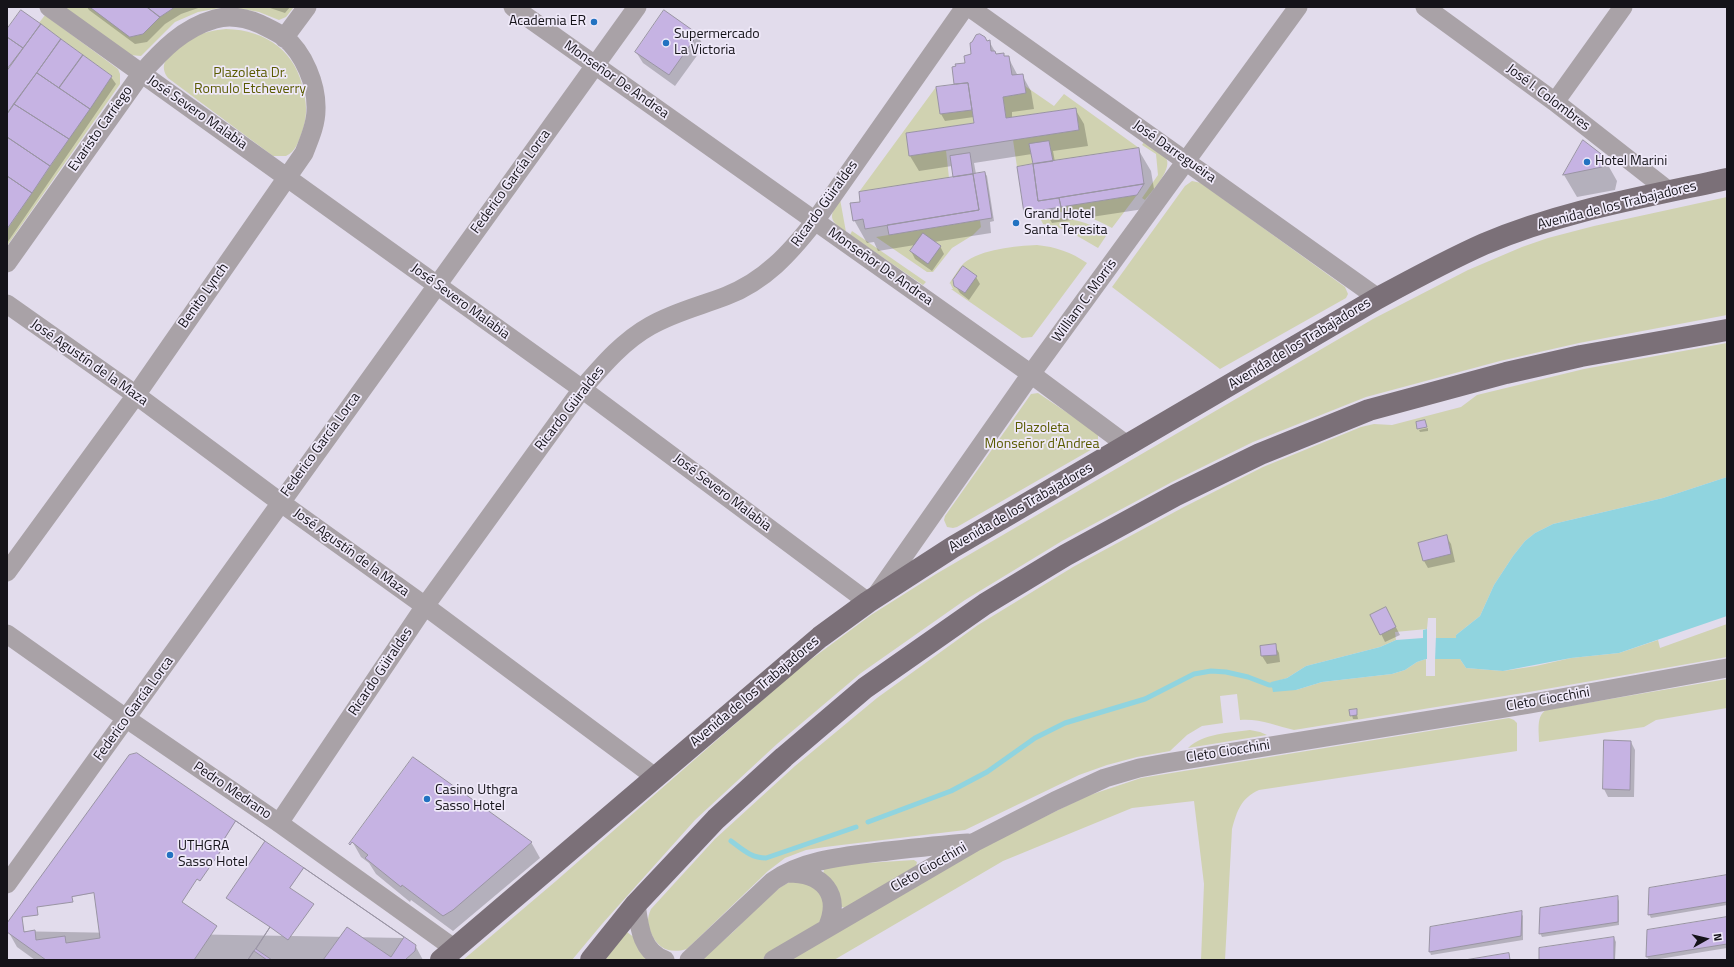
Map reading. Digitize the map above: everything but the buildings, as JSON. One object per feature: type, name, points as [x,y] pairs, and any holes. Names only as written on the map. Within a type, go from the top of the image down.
[{"type":"main road","name":"Avenida de los Trabajadores","points":[[448,955],[791,660],[872,599],[953,547],[1128,446],[1378,298],[1463,254],[1527,228],[1591,209],[1727,179]]},
{"type":"main road","points":[[591,960],[636,904],[716,819],[784,757],[875,680],[972,612],[1024,580],[1176,496],[1260,454],[1388,404],[1506,373],[1581,356],[1727,330]]},
{"type":"street","name":"José Severo Malabia","points":[[49,7],[872,599]]},
{"type":"street","points":[[284,38],[307,7]]},
{"type":"street","name":"Monseñor De Andrea","points":[[513,7],[1031,374],[1128,446]]},
{"type":"street","name":"Federico García Lorca","points":[[7,884],[127,719],[280,502],[638,7]]},
{"type":"street","name":"Ricardo Güiraldes","points":[[279,823],[425,606],[582,389],[610,358],[629,340],[649,326],[677,312],[726,296],[760,279],[776,266],[794,248],[815,220],[965,7]]},
{"type":"street","name":"José Darregueira","points":[[969,7],[1378,298]]},
{"type":"street","name":"William C. Morris","points":[[872,599],[1031,374],[1298,7]]},
{"type":"street","name":"José I. Colombres","points":[[1426,7],[1555,102],[1670,192]]},
{"type":"street","points":[[1555,102],[1624,7]]},
{"type":"street","name":"Evaristo Carriego","points":[[7,263],[141,74],[164,48],[180,35],[197,25],[217,19],[234,18],[251,20],[284,38]]},
{"type":"street","name":"Benito Lynch","points":[[7,572],[136,395],[304,154],[313,131],[316,110],[314,90],[308,72],[298,53],[284,38]]},
{"type":"street","name":"José Agustín de la Maza","points":[[7,304],[136,395],[280,502],[425,606],[655,777]]},
{"type":"street","name":"Pedro Medrano","points":[[7,634],[127,719],[279,823],[448,955]]},
{"type":"street","name":"Cleto Ciocchini","points":[[773,960],[975,842],[1082,788],[1106,778],[1139,768],[1530,704],[1727,668]]},
{"type":"street","points":[[689,960],[773,881],[785,873],[821,861],[843,856],[975,842]]},
{"type":"street","points":[[785,873],[808,875],[821,882],[827,889],[831,896],[833,910],[826,928]]},
{"type":"street","points":[[636,904],[639,929],[642,938],[654,954],[665,960]]},
{"type":"green space","points":[[64,7],[90,7],[130,37],[143,34],[160,17],[175,7],[294,7],[286,17],[279,20],[259,12],[242,9],[220,8],[198,12],[175,22],[141,56],[130,55]]},
{"type":"green space","points":[[45,15],[118,69],[120,74],[120,84],[7,246],[7,230],[112,76],[39,23]]},
{"type":"green space","name":"Plazoleta Dr. Romulo Etcheverry","points":[[226,29],[241,30],[267,39],[278,46],[295,66],[304,93],[306,117],[304,127],[296,146],[292,152],[286,156],[273,156],[168,78],[165,74],[164,67],[166,60],[183,45],[201,34]]},
{"type":"green space","points":[[1025,86],[1054,106],[1064,94],[1139,148],[1053,161],[1049,141],[1029,144],[1033,164],[1017,167],[1013,140],[1079,130],[1076,108],[1006,118],[1003,97],[1026,93]]},
{"type":"green space","points":[[936,87],[940,114],[972,110],[974,123],[906,133],[910,156],[946,150],[949,178],[859,192]]},
{"type":"green space","points":[[1144,142],[1163,155],[1167,161],[1165,173],[1157,186],[1145,200],[1142,198],[1158,175],[1156,154],[1142,145]]},
{"type":"green space","points":[[1192,181],[1201,183],[1345,287],[1348,294],[1346,298],[1220,369],[1112,287],[1185,186]]},
{"type":"green space","points":[[1137,195],[1112,228],[1085,216],[1056,212],[1055,208]]},
{"type":"green space","points":[[1727,197],[1727,315],[1579,343],[1500,361],[1366,397],[1253,442],[1172,482],[1062,541],[965,600],[861,673],[777,744],[695,820],[602,924],[572,960],[463,960],[556,881],[798,669],[871,615],[936,574],[1373,319],[1468,270],[1522,247],[1548,238],[1594,226]]},
{"type":"green space","points":[[840,199],[846,232],[833,221],[832,217],[832,214]]},
{"type":"green space","points":[[1055,218],[1069,219],[1089,224],[1101,231],[1106,236],[1098,248],[1067,230],[1043,224],[1041,220]]},
{"type":"green space","points":[[980,220],[981,227],[973,235],[952,248],[933,272],[927,272],[876,237]]},
{"type":"green space","points":[[852,231],[926,282],[923,285],[850,235]]},
{"type":"green space","points":[[1037,245],[1051,247],[1069,253],[1087,263],[1032,337],[1022,338],[951,289],[953,289],[950,283],[949,284],[958,270],[971,258],[989,251],[1009,247]],"holes":[[[963,266],[976,276],[964,293],[954,286],[953,280]]]},
{"type":"green space","points":[[1727,343],[1727,477],[1663,498],[1553,524],[1535,533],[1525,541],[1513,556],[1494,585],[1480,616],[1456,635],[1457,638],[1436,638],[1436,618],[1428,618],[1427,629],[1395,632],[1396,640],[1380,647],[1306,666],[1287,678],[1271,683],[1296,690],[1322,682],[1392,674],[1405,670],[1417,662],[1426,659],[1426,676],[1435,676],[1435,659],[1460,659],[1466,668],[1503,671],[1536,666],[1571,658],[1619,653],[1658,640],[1660,648],[1727,624],[1727,657],[1529,692],[1294,730],[1261,721],[1240,720],[1237,694],[1220,696],[1223,723],[1202,726],[1187,735],[1170,751],[1137,757],[1107,765],[1079,775],[965,830],[806,850],[785,858],[768,871],[687,949],[675,951],[665,949],[657,943],[651,933],[648,918],[651,909],[715,839],[795,766],[877,698],[978,625],[1073,567],[1182,508],[1263,467],[1361,427],[1374,424],[1392,425],[1461,407],[1477,395],[1584,369]]},
{"type":"green space","name":"Plazoleta Monseñor d'Andrea","points":[[1038,393],[1096,432],[1098,435],[1098,444],[1094,448],[957,527],[947,527],[944,520],[945,516],[1031,394]]},
{"type":"green space","points":[[1727,679],[1727,708],[1656,720],[1644,727],[1539,742],[1539,720],[1546,710]]},
{"type":"green space","points":[[1509,718],[1517,723],[1517,751],[1259,790],[1248,797],[1238,811],[1232,829],[1225,960],[1201,960],[1204,884],[1194,801],[1132,808],[1003,861],[834,960],[786,960],[980,848],[1087,796],[1141,778]]},
{"type":"green space","points":[[1250,730],[1267,735],[1188,748],[1201,739],[1225,733]]},
{"type":"green space","points":[[914,860],[917,862],[916,866],[845,908],[839,906],[823,875],[824,869],[851,864]]},
{"type":"green space","points":[[797,879],[823,892],[826,913],[815,928],[761,960],[699,960],[733,932],[762,902],[779,888]]},
{"type":"green space","points":[[627,932],[635,938],[651,960],[605,960]]},
{"type":"water","points":[[1727,477],[1727,616],[1619,653],[1571,658],[1503,671],[1466,668],[1460,659],[1426,659],[1417,662],[1405,670],[1392,674],[1322,682],[1296,690],[1273,692],[1271,682],[1287,678],[1306,666],[1380,647],[1396,640],[1423,638],[1423,630],[1427,629],[1436,638],[1456,638],[1456,635],[1480,616],[1494,585],[1525,541],[1535,533],[1553,524],[1663,498]]},
{"type":"pier","points":[[1427,627],[1436,635],[1435,661],[1427,661]]},
{"type":"waterway","points":[[868,822],[951,791],[987,772],[1035,738],[1065,723],[1145,699],[1194,674],[1211,671],[1226,672],[1248,677],[1269,685],[1278,685]]},
{"type":"waterway","points":[[731,841],[751,855],[766,858],[856,827]]},
{"type":"place","name":"Academia ER","points":[[594,22]]},
{"type":"place","name":"Supermercado La Victoria","points":[[666,43]]},
{"type":"place","name":"Hotel Marini","points":[[1587,162]]},
{"type":"place","name":"Grand Hotel Santa Teresita","points":[[1016,223]]},
{"type":"place","name":"Casino Uthgra Sasso Hotel","points":[[427,799]]},
{"type":"place","name":"UTHGRA Sasso Hotel","points":[[170,855]]}]
